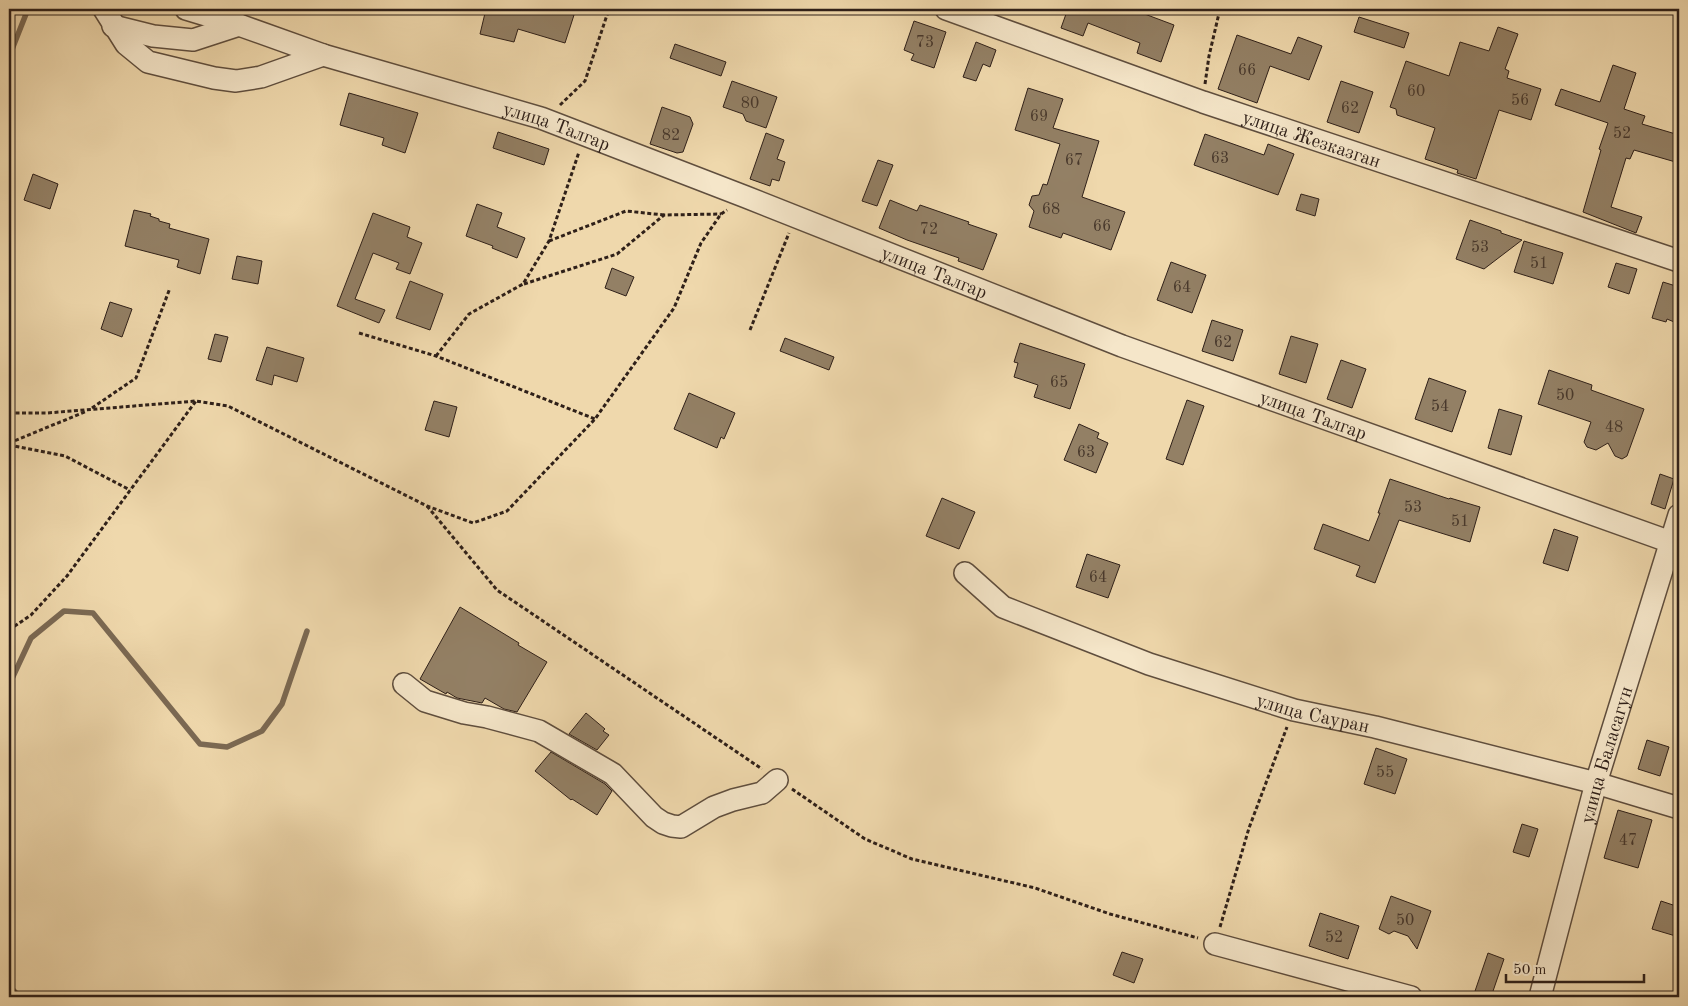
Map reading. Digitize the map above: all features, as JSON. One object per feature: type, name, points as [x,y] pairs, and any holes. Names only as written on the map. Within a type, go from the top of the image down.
[{"type":"street","name":"улица Талгар","points":[[186,9],[239,25],[323,55],[541,118],[796,216],[1122,346],[1675,544]]},
{"type":"street","name":"улица Жезказган","points":[[946,9],[1203,102],[1679,261]]},
{"type":"street","points":[[109,18],[153,36],[193,40],[239,25]]},
{"type":"street","points":[[109,18],[126,44],[148,62],[214,78],[236,81],[261,77],[323,55]]},
{"type":"street","name":"улица Баласагун","points":[[1540,997],[1596,783],[1675,544],[1679,514]]},
{"type":"street","name":"улица Сауран","points":[[964,573],[1003,607],[1150,664],[1294,710],[1375,727],[1596,783],[1679,808]]},
{"type":"street","points":[[404,684],[425,701],[464,713],[539,731],[613,774],[654,816],[663,823],[672,826],[681,827],[714,807],[762,792],[777,780]]},
{"type":"street","points":[[1215,944],[1411,997]]},
{"type":"path","points":[[541,118],[566,101],[585,81],[609,9]]},
{"type":"path","points":[[1203,102],[1209,56],[1220,9]]},
{"type":"path","points":[[523,284],[549,241],[585,135]]},
{"type":"path","points":[[9,413],[196,401],[228,406],[427,506],[472,523],[507,511],[595,419],[674,308],[701,242],[722,214],[746,197]]},
{"type":"path","points":[[549,241],[626,211],[664,214],[722,214]]},
{"type":"path","points":[[436,356],[468,314],[523,284],[617,254],[664,214]]},
{"type":"path","points":[[750,330],[796,216]]},
{"type":"path","points":[[9,444],[91,409],[136,378],[170,288]]},
{"type":"path","points":[[359,333],[436,356],[595,419]]},
{"type":"path","points":[[9,630],[31,615],[67,576],[196,401]]},
{"type":"path","points":[[9,444],[65,456],[130,490]]},
{"type":"path","points":[[427,506],[497,590],[865,839],[912,859],[1035,888],[1110,914],[1215,944],[1250,828],[1294,710]]},
{"type":"building","points":[[486,9],[553,9],[574,15],[565,43],[518,29],[514,42],[480,34]]},
{"type":"building","points":[[1055,9],[1144,9],[1142,13],[1174,25],[1161,62],[1137,53],[1140,43],[1088,23],[1083,36],[1061,28],[1066,14]]},
{"type":"building","points":[[1359,17],[1409,33],[1404,48],[1354,32]]},
{"type":"building","points":[[914,21],[946,32],[934,68],[911,60],[914,54],[904,50]]},
{"type":"building","points":[[1498,27],[1518,34],[1505,69],[1509,71],[1507,78],[1541,89],[1531,120],[1499,110],[1476,179],[1457,173],[1458,170],[1425,159],[1435,128],[1397,115],[1396,109],[1390,107],[1406,61],[1449,76],[1460,42],[1489,51]]},
{"type":"building","points":[[1237,35],[1291,54],[1298,37],[1322,46],[1309,80],[1270,66],[1257,103],[1218,89]]},
{"type":"building","points":[[976,42],[996,50],[990,67],[983,64],[976,81],[963,77]]},
{"type":"building","points":[[675,44],[726,62],[721,76],[670,58]]},
{"type":"building","points":[[1613,65],[1636,73],[1624,109],[1645,116],[1642,124],[1679,135],[1679,163],[1634,150],[1630,159],[1626,158],[1611,207],[1642,217],[1636,233],[1583,212],[1601,150],[1599,149],[1608,123],[1555,105],[1561,89],[1600,102]]},
{"type":"building","points":[[732,81],[777,97],[766,128],[746,121],[743,114],[723,107]]},
{"type":"building","points":[[1341,81],[1373,92],[1359,133],[1327,122]]},
{"type":"building","points":[[1028,88],[1063,99],[1053,128],[1099,141],[1082,197],[1125,212],[1111,250],[1063,233],[1061,238],[1029,227],[1034,211],[1029,205],[1032,196],[1039,195],[1043,184],[1047,185],[1060,144],[1015,130]]},
{"type":"building","points":[[349,93],[418,113],[405,153],[382,145],[384,138],[340,125]]},
{"type":"building","points":[[662,107],[690,117],[693,124],[683,152],[677,153],[650,144]]},
{"type":"building","points":[[498,132],[549,149],[544,165],[493,148]]},
{"type":"building","points":[[766,133],[784,140],[777,159],[785,162],[779,181],[772,179],[770,186],[750,179]]},
{"type":"building","points":[[1205,134],[1264,155],[1268,144],[1294,154],[1278,195],[1194,165]]},
{"type":"building","points":[[878,160],[893,165],[877,206],[862,201]]},
{"type":"building","points":[[33,174],[58,184],[50,209],[24,200]]},
{"type":"building","points":[[1301,194],[1319,199],[1315,216],[1296,210]]},
{"type":"building","points":[[890,200],[917,211],[920,205],[997,234],[983,270],[958,261],[959,258],[879,228]]},
{"type":"building","points":[[477,204],[502,213],[497,227],[525,238],[517,258],[492,248],[493,246],[466,236]]},
{"type":"building","points":[[134,210],[151,214],[150,216],[159,219],[159,221],[170,224],[169,228],[209,239],[200,274],[177,267],[179,260],[125,246]]},
{"type":"building","points":[[373,213],[410,227],[407,237],[422,243],[410,274],[396,269],[399,263],[373,253],[355,299],[385,310],[379,323],[337,306]]},
{"type":"building","points":[[1470,220],[1522,240],[1484,269],[1456,259]]},
{"type":"building","points":[[1524,241],[1563,253],[1553,284],[1514,272]]},
{"type":"building","points":[[237,256],[262,261],[258,284],[232,279]]},
{"type":"building","points":[[1171,262],[1206,275],[1192,313],[1157,300]]},
{"type":"building","points":[[1616,263],[1637,269],[1629,294],[1608,287]]},
{"type":"building","points":[[612,268],[634,277],[626,296],[605,288]]},
{"type":"building","points":[[410,281],[443,294],[430,330],[396,318]]},
{"type":"building","points":[[1663,282],[1679,287],[1679,324],[1667,319],[1666,322],[1652,318]]},
{"type":"building","points":[[110,302],[132,309],[122,337],[101,329]]},
{"type":"building","points":[[1212,320],[1243,330],[1233,361],[1202,351]]},
{"type":"building","points":[[215,334],[228,337],[221,362],[208,359]]},
{"type":"building","points":[[1291,336],[1318,344],[1306,383],[1279,374]]},
{"type":"building","points":[[785,338],[834,357],[829,370],[780,351]]},
{"type":"building","points":[[1020,343],[1085,364],[1070,409],[1034,397],[1038,385],[1014,377],[1018,363],[1014,362]]},
{"type":"building","points":[[267,347],[304,358],[297,382],[274,375],[272,385],[256,380]]},
{"type":"building","points":[[1341,360],[1366,369],[1352,408],[1327,399]]},
{"type":"building","points":[[1549,370],[1592,385],[1591,390],[1644,409],[1627,456],[1622,459],[1615,456],[1608,443],[1596,450],[1587,447],[1584,442],[1591,422],[1538,404]]},
{"type":"building","points":[[1429,378],[1466,391],[1452,432],[1415,419]]},
{"type":"building","points":[[689,393],[735,413],[724,439],[721,437],[717,448],[674,429]]},
{"type":"building","points":[[1187,400],[1204,406],[1183,465],[1166,459]]},
{"type":"building","points":[[434,401],[457,407],[449,437],[425,430]]},
{"type":"building","points":[[1499,409],[1522,416],[1511,455],[1488,448]]},
{"type":"building","points":[[1079,424],[1099,433],[1097,438],[1108,443],[1096,473],[1064,460]]},
{"type":"building","points":[[1660,474],[1674,479],[1665,509],[1651,504]]},
{"type":"building","points":[[1390,479],[1449,499],[1480,507],[1470,542],[1399,520],[1375,583],[1356,576],[1360,566],[1314,549],[1323,524],[1369,541]]},
{"type":"building","points":[[942,498],[975,512],[959,549],[926,536]]},
{"type":"building","points":[[1554,529],[1578,537],[1568,571],[1543,563]]},
{"type":"building","points":[[1087,554],[1120,565],[1108,598],[1076,587]]},
{"type":"building","points":[[460,607],[547,662],[517,712],[504,709],[485,698],[482,703],[457,698],[420,679]]},
{"type":"building","points":[[586,713],[605,729],[603,731],[609,735],[597,750],[569,734]]},
{"type":"building","points":[[1647,740],[1669,747],[1660,776],[1638,769]]},
{"type":"building","points":[[1376,748],[1407,759],[1395,794],[1364,784]]},
{"type":"building","points":[[551,752],[605,784],[612,791],[597,815],[571,800],[535,771]]},
{"type":"building","points":[[1618,810],[1652,820],[1638,868],[1604,858]]},
{"type":"building","points":[[1522,824],[1538,829],[1529,857],[1513,852]]},
{"type":"building","points":[[1391,896],[1431,911],[1417,949],[1408,936],[1394,931],[1389,934],[1379,929]]},
{"type":"building","points":[[1661,901],[1679,907],[1679,937],[1652,929]]},
{"type":"building","points":[[1320,913],[1359,926],[1348,959],[1309,946]]},
{"type":"building","points":[[1122,952],[1143,959],[1134,983],[1113,975]]},
{"type":"building","points":[[1488,953],[1504,959],[1491,997],[1473,997]]},
{"type":"waterway","points":[[9,57],[28,9]]},
{"type":"waterway","points":[[9,685],[31,638],[64,611],[93,613],[200,744],[227,747],[262,731],[282,704],[307,631]]},
{"type":"waterway","points":[[9,986],[20,997]]}]
